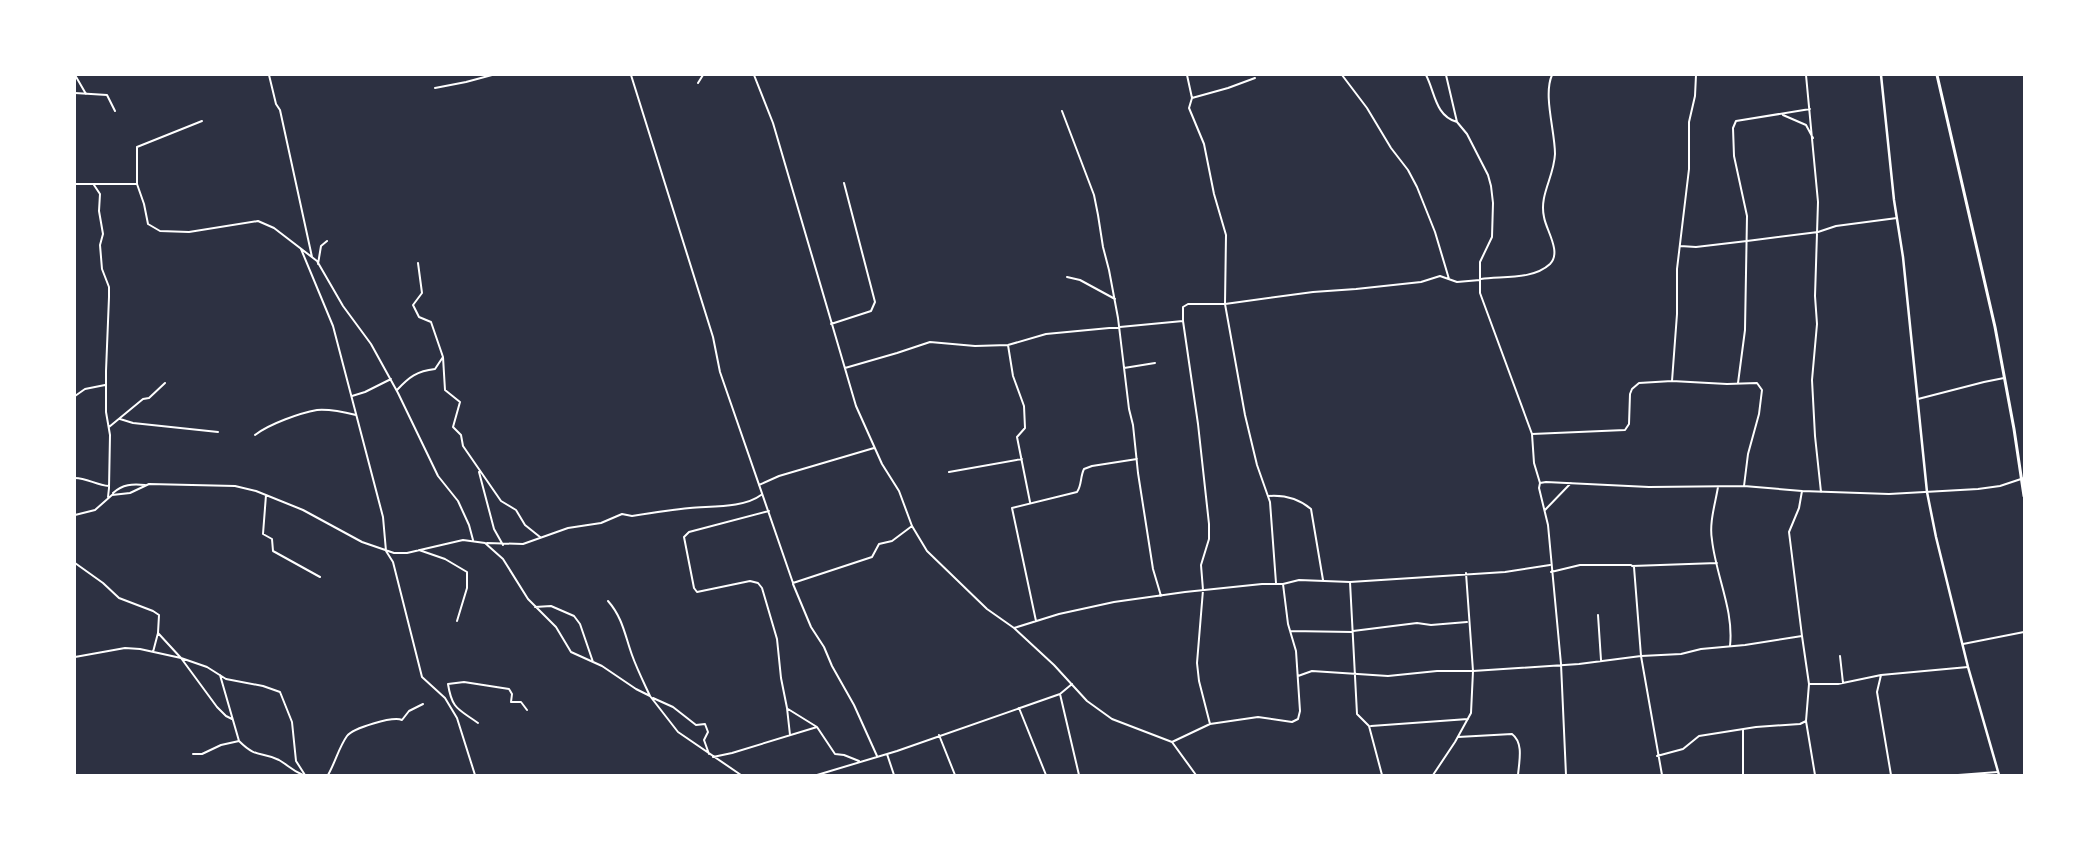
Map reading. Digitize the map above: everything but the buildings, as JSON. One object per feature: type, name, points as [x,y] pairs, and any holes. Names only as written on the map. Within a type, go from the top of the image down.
[{"type":"highway","points":[[1937,75],[1975,235],[2004,378],[2024,496]]},
{"type":"street","points":[[76,75],[86,94]]},
{"type":"street","points":[[269,75],[276,104],[280,110],[312,257]]},
{"type":"street","points":[[435,88],[492,75]]},
{"type":"street","points":[[631,75],[714,337],[720,372],[761,495],[769,511],[793,583],[811,627],[824,647],[832,666],[854,704],[877,756]]},
{"type":"street","points":[[698,82],[703,75]]},
{"type":"street","points":[[754,75],[773,123],[856,406],[874,448],[899,491],[912,526],[927,551],[988,609],[1014,628],[1087,701],[1112,719],[1172,742],[1196,775]]},
{"type":"street","points":[[1187,75],[1192,98],[1189,108],[1204,144],[1214,194],[1226,235],[1225,304],[1247,424],[1257,465],[1269,496],[1276,583]]},
{"type":"street","points":[[1342,75],[1367,108],[1386,140],[1413,178],[1434,232],[1449,279]]},
{"type":"street","points":[[1426,75],[1440,110],[1451,120],[1457,122]]},
{"type":"street","points":[[1446,75],[1457,122],[1467,134],[1488,175],[1494,203],[1492,237],[1480,262],[1480,293],[1482,303],[1532,434],[1534,463],[1545,510],[1561,664],[1566,775]]},
{"type":"street","points":[[1210,724],[1199,681],[1198,664],[1203,590],[1201,565],[1209,538],[1209,524],[1198,424],[1183,321],[1182,310],[1184,305],[1225,304],[1305,293],[1420,282],[1440,276],[1457,282],[1536,273],[1550,264],[1554,258],[1554,250],[1542,207],[1554,164],[1553,127],[1548,92],[1552,75]]},
{"type":"street","points":[[1672,381],[1677,314],[1677,269],[1689,169],[1688,122],[1695,96],[1696,75]]},
{"type":"street","points":[[1806,75],[1814,140],[1818,202],[1815,296],[1817,324],[1812,380],[1821,492]]},
{"type":"street","points":[[1881,75],[1903,257],[1927,492],[1936,537],[1968,667],[1998,773],[1958,775]]},
{"type":"street","points":[[1192,98],[1255,78]]},
{"type":"street","points":[[75,93],[107,95],[115,111]]},
{"type":"street","points":[[1738,384],[1745,330],[1747,241],[1746,205],[1734,156],[1734,123],[1810,109]]},
{"type":"street","points":[[1062,111],[1094,195],[1103,248],[1115,299],[1153,569],[1161,596]]},
{"type":"street","points":[[1782,114],[1806,125],[1814,140]]},
{"type":"street","points":[[202,121],[137,147],[137,184],[148,224],[160,231],[206,231],[258,221],[274,228],[312,257],[347,312],[371,344],[397,390],[438,476],[462,507],[473,540]]},
{"type":"street","points":[[831,324],[871,311],[875,302],[844,183]]},
{"type":"street","points":[[75,184],[137,184]]},
{"type":"street","points":[[94,185],[100,194],[99,211],[103,234],[100,245],[101,262],[102,271],[109,287],[106,385],[109,427],[108,497]]},
{"type":"street","points":[[1680,246],[1696,247],[1818,232],[1836,226],[1897,218]]},
{"type":"street","points":[[318,264],[321,246],[327,240]]},
{"type":"street","points":[[300,247],[332,326],[383,517],[386,550],[393,562],[422,677],[444,698],[457,718],[474,775]]},
{"type":"street","points":[[418,263],[422,293],[413,305],[419,317],[431,322],[443,357],[444,390],[460,402],[453,427],[461,435],[463,446],[501,501],[516,510],[526,525],[540,537]]},
{"type":"street","points":[[1067,276],[1080,280],[1115,299]]},
{"type":"street","points":[[844,368],[889,356],[930,342],[975,346],[1008,345],[1046,334],[1118,329],[1183,321]]},
{"type":"street","points":[[1008,345],[1013,376],[1024,406],[1025,428],[1017,437],[1030,502]]},
{"type":"street","points":[[397,390],[407,379],[422,370],[435,369],[443,357]]},
{"type":"street","points":[[1124,368],[1154,363]]},
{"type":"street","points":[[1918,399],[2004,378]]},
{"type":"street","points":[[351,396],[366,392],[390,379]]},
{"type":"street","points":[[1532,434],[1625,430],[1629,424],[1629,397],[1634,386],[1647,382],[1757,384],[1762,390],[1759,414],[1748,454],[1744,486]]},
{"type":"street","points":[[109,427],[166,383]]},
{"type":"street","points":[[75,396],[85,389],[106,385]]},
{"type":"street","points":[[255,434],[264,427],[318,410],[341,411],[356,415]]},
{"type":"street","points":[[120,419],[133,423],[218,432]]},
{"type":"street","points":[[759,485],[779,476],[874,448]]},
{"type":"street","points":[[949,472],[1022,459]]},
{"type":"street","points":[[1036,621],[1012,508],[1030,502],[1077,492],[1080,487],[1080,476],[1084,469],[1137,459]]},
{"type":"street","points":[[479,468],[494,529],[503,545]]},
{"type":"street","points":[[75,478],[84,478],[109,486]]},
{"type":"street","points":[[1540,484],[1546,482],[1718,487],[1744,486],[1802,491],[1889,494],[1978,490],[2022,479]]},
{"type":"street","points":[[1545,510],[1571,483]]},
{"type":"street","points":[[75,515],[95,510],[119,488],[131,484],[235,486],[266,495],[303,510],[362,542],[386,550],[407,552],[456,541],[473,540],[503,545],[524,544],[568,528],[601,523],[622,514],[632,516],[690,508],[723,506],[761,495]]},
{"type":"street","points":[[112,495],[130,493],[146,485]]},
{"type":"street","points":[[1718,487],[1711,528],[1731,635],[1730,646]]},
{"type":"street","points":[[1802,491],[1797,513],[1789,532],[1809,684],[1806,721],[1815,775]]},
{"type":"street","points":[[266,495],[263,534],[272,539],[273,551],[320,577]]},
{"type":"street","points":[[1269,496],[1286,496],[1306,504],[1311,509],[1323,581]]},
{"type":"street","points":[[769,511],[689,532],[684,537],[694,588],[697,592],[750,581],[762,588],[777,639],[780,678],[788,708],[790,735]]},
{"type":"street","points":[[793,583],[872,557],[879,544],[892,541],[912,526]]},
{"type":"street","points":[[485,543],[503,559],[535,607],[556,627],[571,652],[593,662],[651,697],[673,707],[696,725],[705,724],[708,732],[704,740],[709,754]]},
{"type":"street","points":[[419,550],[445,560],[466,572],[467,588],[457,621]]},
{"type":"street","points":[[75,563],[103,583],[119,598],[156,612],[159,618],[158,633],[153,652]]},
{"type":"street","points":[[1551,572],[1580,565],[1632,566],[1717,563]]},
{"type":"street","points":[[1014,628],[1114,602],[1203,590],[1276,583],[1283,584],[1298,580],[1350,582],[1466,573],[1505,572],[1550,565]]},
{"type":"street","points":[[1632,566],[1635,574],[1641,656],[1657,756],[1662,775]]},
{"type":"street","points":[[1433,775],[1471,713],[1473,671],[1466,573]]},
{"type":"street","points":[[1350,582],[1357,714],[1370,726],[1382,775]]},
{"type":"street","points":[[1172,742],[1210,724],[1258,717],[1295,721],[1300,715],[1294,642],[1290,631],[1283,584]]},
{"type":"street","points":[[608,601],[617,611],[622,622],[632,653],[651,697],[678,732],[741,775]]},
{"type":"street","points":[[535,607],[551,606],[574,616],[580,624],[593,662]]},
{"type":"street","points":[[1598,615],[1601,662]]},
{"type":"street","points":[[1290,631],[1353,631],[1417,623],[1431,625],[1468,622]]},
{"type":"street","points":[[1963,644],[2024,632]]},
{"type":"street","points":[[158,633],[181,658],[217,707],[232,719]]},
{"type":"street","points":[[1298,676],[1312,671],[1388,676],[1437,671],[1473,671],[1601,662],[1641,656],[1682,654],[1701,649],[1802,636]]},
{"type":"street","points":[[75,657],[125,648],[153,652],[181,658],[207,667],[226,679],[263,686],[280,692],[292,722],[296,761],[304,775]]},
{"type":"street","points":[[1840,656],[1843,683]]},
{"type":"street","points":[[1809,684],[1843,683],[1881,675],[1968,667]]},
{"type":"street","points":[[219,674],[224,685],[239,741],[251,753],[280,760],[291,770],[304,775]]},
{"type":"street","points":[[1881,675],[1878,692],[1891,775]]},
{"type":"street","points":[[478,723],[454,706],[450,700],[448,684],[464,682],[509,689],[512,694],[511,702],[521,702],[527,710]]},
{"type":"street","points":[[817,775],[887,754],[1060,694],[1072,684]]},
{"type":"street","points":[[1060,694],[1078,775]]},
{"type":"street","points":[[328,775],[348,735],[374,723],[398,718],[402,720],[410,711],[423,704]]},
{"type":"street","points":[[1019,707],[1046,775]]},
{"type":"street","points":[[788,708],[817,727],[835,754],[844,755],[859,761]]},
{"type":"street","points":[[1370,726],[1468,719]]},
{"type":"street","points":[[1657,756],[1683,749],[1698,736],[1743,730],[1756,726],[1800,724],[1806,721]]},
{"type":"street","points":[[713,757],[732,754],[817,727]]},
{"type":"street","points":[[1743,730],[1743,775]]},
{"type":"street","points":[[1458,737],[1512,734],[1517,738],[1519,746],[1518,775]]},
{"type":"street","points":[[939,735],[955,775]]},
{"type":"street","points":[[193,754],[202,754],[220,745],[239,741]]},
{"type":"street","points":[[887,754],[894,775]]},
{"type":"street","points":[[1438,769],[1440,775]]}]
